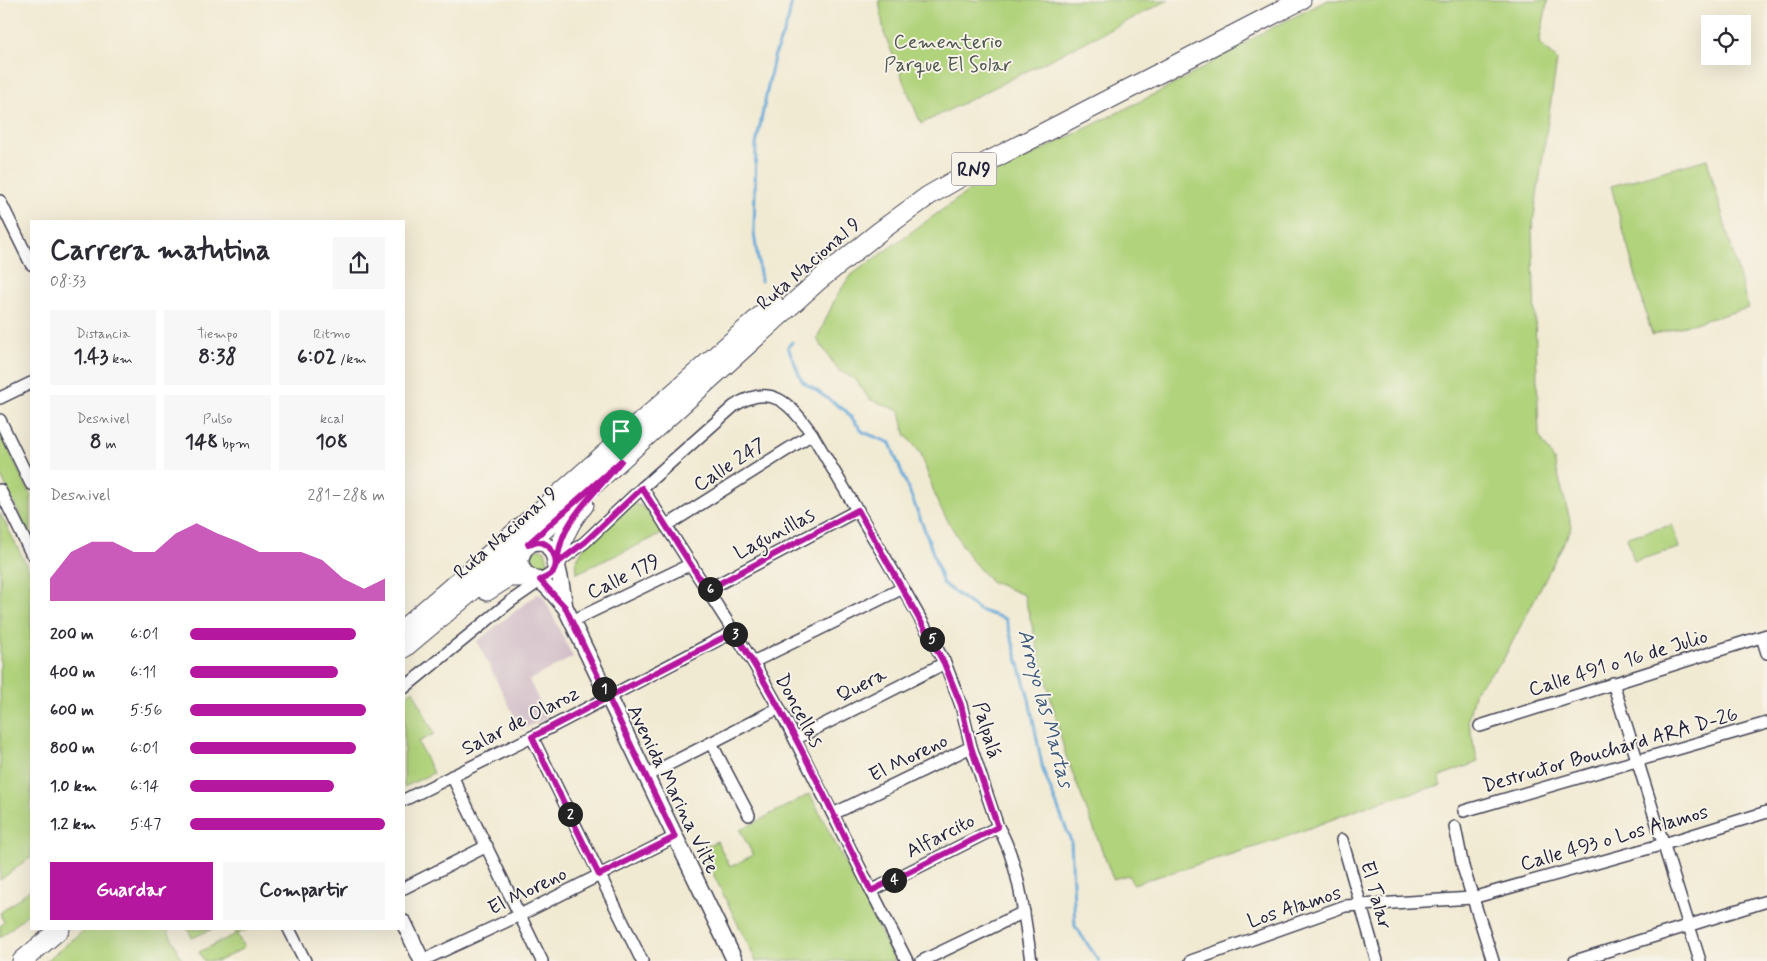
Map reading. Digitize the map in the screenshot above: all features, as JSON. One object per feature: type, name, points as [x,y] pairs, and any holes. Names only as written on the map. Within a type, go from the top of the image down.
[{"type":"main road","name":"Ruta Nacional 9","points":[[405,627],[811,272],[894,205],[930,181],[986,149],[1276,0]]},
{"type":"main road","name":"Ruta Nacional 9","points":[[405,647],[528,544],[819,280],[928,196],[985,163],[1301,0]]},
{"type":"main road","points":[[495,550],[514,545],[528,544],[543,519],[619,448],[630,431]]},
{"type":"main road","points":[[556,564],[562,539],[568,527],[577,513],[621,461]]},
{"type":"main road","points":[[405,652],[416,647],[431,636],[496,584],[510,577],[527,574]]},
{"type":"main road","points":[[22,961],[59,930]]},
{"type":"street","points":[[0,202],[30,262]]},
{"type":"street","points":[[0,398],[30,383]]},
{"type":"street","name":"Palpalá","points":[[642,488],[734,406],[746,398],[757,395],[770,396],[784,402],[801,419],[858,510],[944,663],[961,705],[971,747],[998,827],[1005,838],[1011,856],[1024,912],[1031,961]]},
{"type":"street","points":[[0,420],[30,482]]},
{"type":"street","name":"Calle 247","points":[[666,526],[812,434]]},
{"type":"street","points":[[527,574],[553,572],[556,564],[585,542],[642,488]]},
{"type":"street","name":"Doncellas","points":[[642,488],[753,662],[779,708],[907,961]]},
{"type":"street","points":[[0,490],[30,551]]},
{"type":"street","name":"Lagunillas","points":[[707,590],[858,510]]},
{"type":"street","name":"Avenida Marina Vilte","points":[[528,544],[540,542],[548,546],[554,554],[565,607],[732,960]]},
{"type":"street","points":[[405,687],[511,601],[527,574],[523,552],[528,544]]},
{"type":"street","name":"Calle 179","points":[[572,621],[691,564]]},
{"type":"street","points":[[511,601],[527,574]]},
{"type":"street","name":"Avenida Marina Vilte","points":[[527,574],[565,607]]},
{"type":"street","points":[[753,662],[903,588]]},
{"type":"street","name":"Salar de Olaroz","points":[[405,800],[532,737],[734,632]]},
{"type":"street","points":[[1765,636],[1767,653]]},
{"type":"street","name":"Calle 491 o 16 de Julio","points":[[1480,726],[1765,636]]},
{"type":"street","name":"Quera","points":[[795,739],[944,663]]},
{"type":"street","points":[[1612,683],[1700,961]]},
{"type":"street","points":[[646,776],[779,708]]},
{"type":"street","name":"Destructor Bouchard ARA D-26","points":[[1464,812],[1767,723]]},
{"type":"street","points":[[532,737],[642,961]]},
{"type":"street","points":[[711,743],[749,816]]},
{"type":"street","name":"El Moreno","points":[[833,814],[971,747]]},
{"type":"street","points":[[452,776],[542,961]]},
{"type":"street","name":"Calle 493 o Los Alamos","points":[[1472,898],[1664,844],[1767,812]]},
{"type":"street","name":"Alfarcito","points":[[871,891],[998,827]]},
{"type":"street","points":[[1454,827],[1472,898],[1493,961]]},
{"type":"street","name":"El Moreno","points":[[422,961],[520,915],[675,837]]},
{"type":"street","name":"El Talar","points":[[1342,840],[1376,961]]},
{"type":"street","points":[[405,887],[486,846]]},
{"type":"street","name":"Los Alamos","points":[[1191,961],[1346,906],[1472,898]]},
{"type":"street","points":[[1575,961],[1767,901]]},
{"type":"street","points":[[922,961],[1024,912]]},
{"type":"street","points":[[405,925],[422,961]]},
{"type":"street","points":[[290,930],[305,961]]},
{"type":"shaded area","points":[[537,594],[543,596],[573,657],[529,680],[547,718],[521,730],[477,641]]},
{"type":"green space","name":"Cementerio Parque El Solar","points":[[879,0],[1169,0],[921,124],[884,33]]},
{"type":"green space","points":[[1328,0],[1548,0],[1539,43],[1557,60],[1532,230],[1539,435],[1554,460],[1572,527],[1502,662],[1475,690],[1468,720],[1478,762],[1440,776],[1441,785],[1378,802],[1275,841],[1133,884],[1128,875],[1113,879],[1065,753],[1024,595],[990,581],[970,558],[938,504],[921,454],[905,434],[900,411],[869,399],[856,380],[838,370],[817,339],[835,299],[850,276],[988,177],[1177,83],[1262,33]]},
{"type":"green space","points":[[1707,159],[1748,308],[1652,335],[1611,186]]},
{"type":"green space","points":[[0,433],[30,494],[30,536],[0,474]]},
{"type":"green space","points":[[631,504],[647,510],[662,534],[577,573],[576,561],[584,547]]},
{"type":"green space","points":[[0,513],[30,572],[30,858],[0,880]]},
{"type":"green space","points":[[1672,525],[1679,548],[1634,561],[1627,537]]},
{"type":"green space","points":[[538,548],[545,551],[549,566],[539,573],[531,572],[525,557]]},
{"type":"green space","points":[[413,690],[434,734],[418,742],[433,773],[405,787],[405,696]]},
{"type":"green space","points":[[810,794],[895,961],[756,961],[701,849],[717,841],[730,867],[753,855],[740,830]]},
{"type":"green space","points":[[30,890],[30,912],[0,938],[0,926],[4,922],[0,913]]},
{"type":"green space","points":[[85,930],[168,930],[183,961],[46,961]]},
{"type":"green space","points":[[188,930],[210,930],[192,938]]},
{"type":"green space","points":[[234,930],[246,930],[237,934],[244,948],[218,961],[204,961],[199,952],[236,934]]},
{"type":"waterway","name":"Arroyo las Martas","points":[[761,281],[754,233],[756,145],[774,57],[788,21],[792,0]]},
{"type":"waterway","name":"Arroyo las Martas","points":[[792,342],[788,347],[802,381],[846,411],[863,432],[890,443],[928,538],[943,584],[979,610],[1006,619],[1029,699],[1043,770],[1071,841],[1075,926],[1099,961]]},
{"type":"route","points":[[621,461],[528,544],[540,542],[548,546],[554,554],[556,564],[553,572],[548,577],[540,580],[565,607],[608,697],[627,736],[675,837],[599,875],[532,737],[608,697],[734,632],[779,708],[871,891],[998,827],[991,800],[971,747],[961,705],[944,663],[858,510],[707,590],[642,488],[585,542],[556,564],[562,539],[568,527],[577,513],[621,461]]}]
